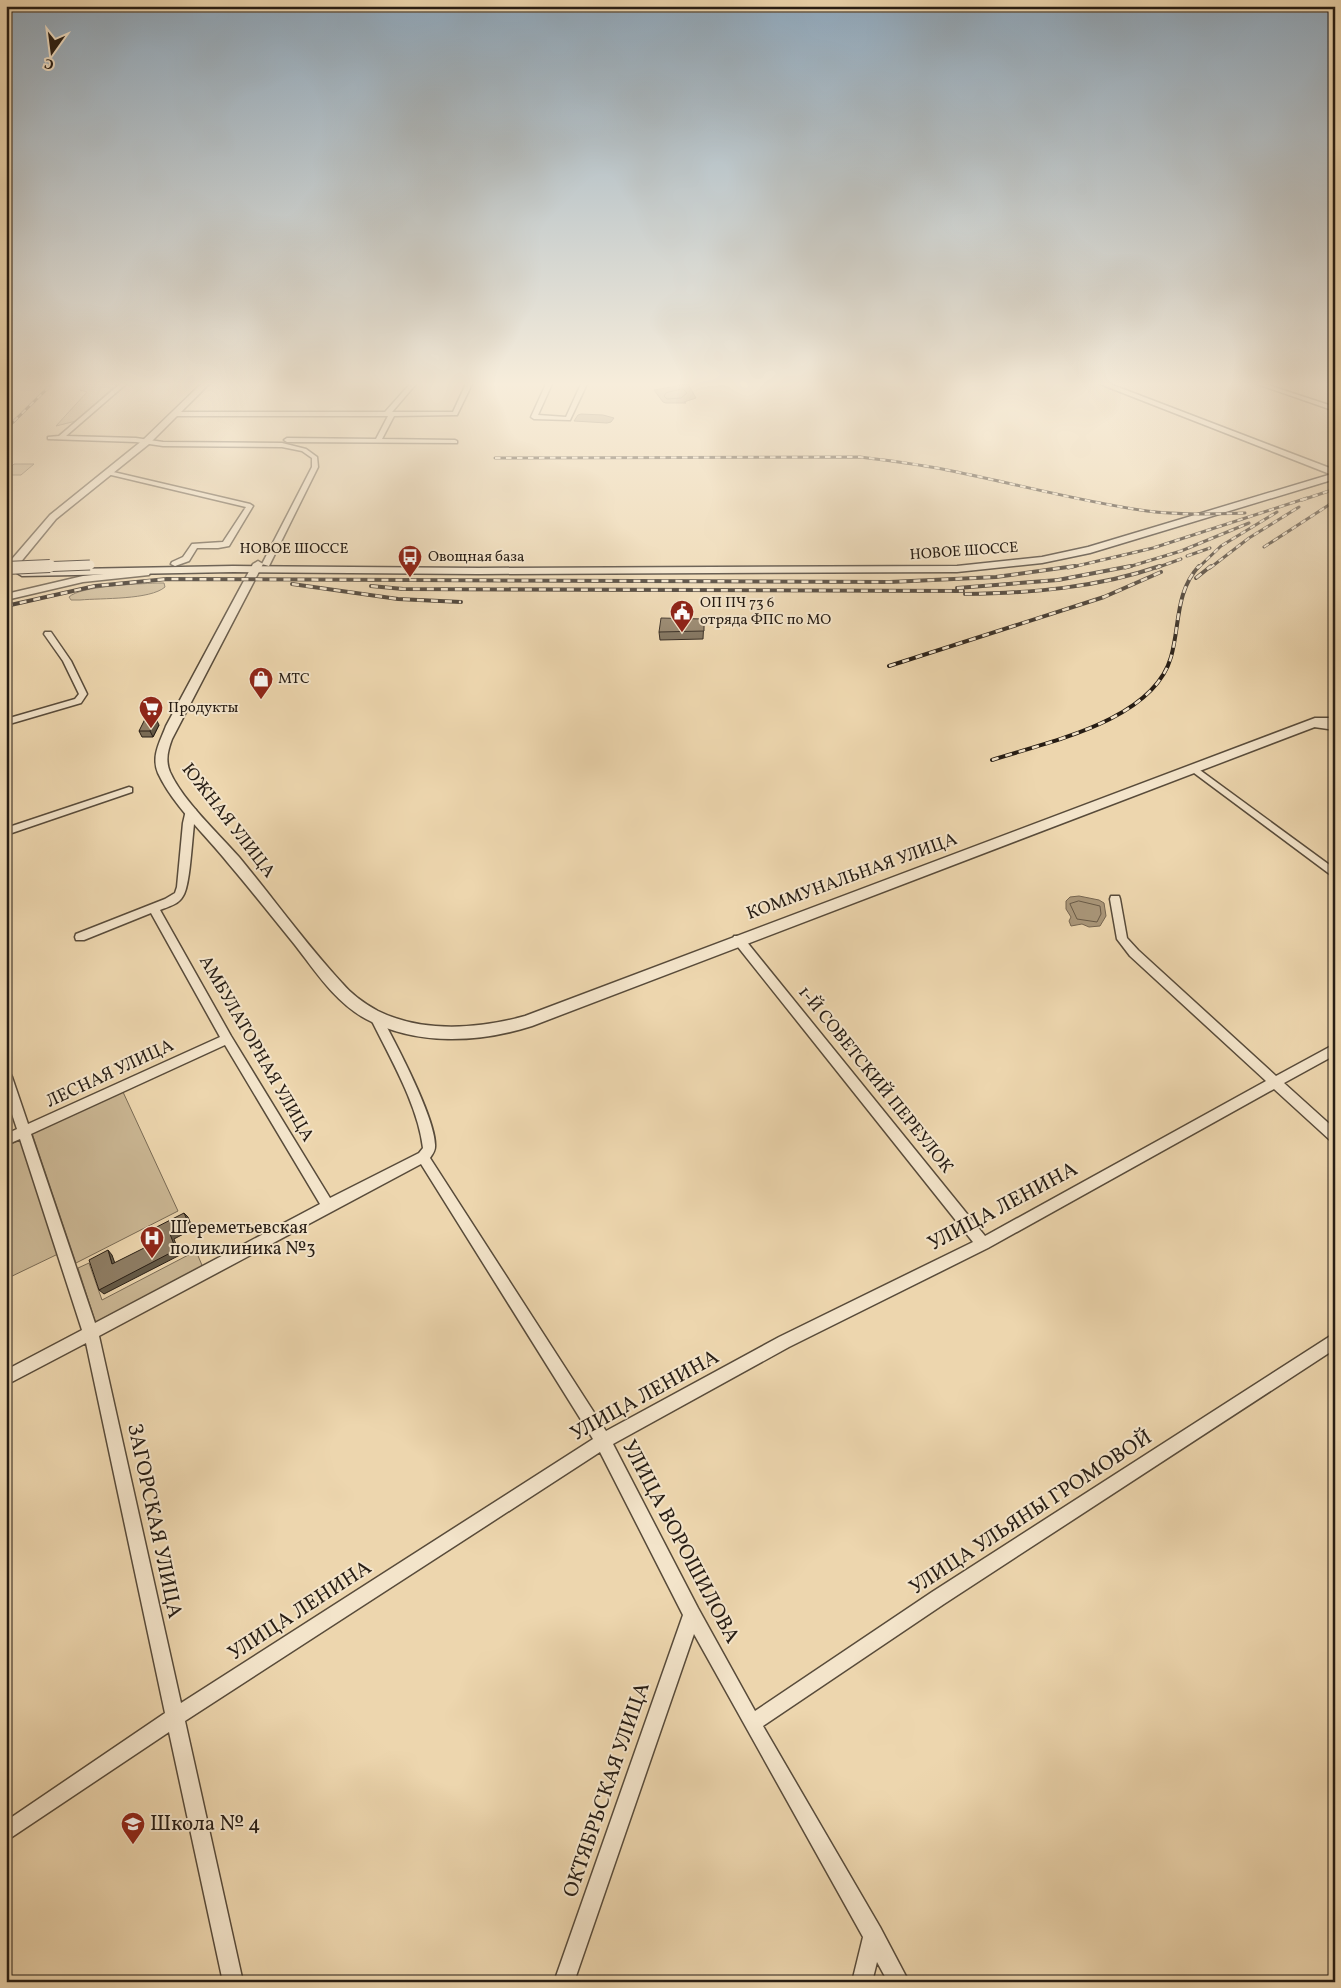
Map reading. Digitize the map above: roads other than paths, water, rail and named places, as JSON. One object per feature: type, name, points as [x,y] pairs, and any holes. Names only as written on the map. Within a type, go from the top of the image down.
[{"type":"main road","name":"НОВОЕ ШОССЕ","points":[[6,573],[175,564],[479,571],[931,571],[1068,556],[1129,540],[1326,477]]},
{"type":"main road","name":"НОВОЕ ШОССЕ","points":[[6,568],[88,568],[190,564]]},
{"type":"street","points":[[6,573],[53,517],[73,499],[104,477]]},
{"type":"street","points":[[6,597],[98,577],[190,564],[195,546],[226,544],[250,506],[125,477]]},
{"type":"street","points":[[260,566],[308,477]]},
{"type":"street","name":"ЮЖНАЯ УЛИЦА","points":[[260,566],[176,718],[162,752],[161,763],[166,777],[191,810],[240,867],[337,988],[351,1003],[376,1020]]},
{"type":"street","points":[[6,722],[78,701],[83,694],[67,661],[48,634]]},
{"type":"street","name":"КОММУНАЛЬНАЯ УЛИЦА","points":[[376,1020],[395,1026],[419,1030],[456,1032],[490,1030],[536,1018],[1310,724],[1319,721],[1335,722]]},
{"type":"street","points":[[1310,724],[1335,727]]},
{"type":"street","points":[[1192,768],[1335,874]]},
{"type":"street","points":[[6,832],[129,790]]},
{"type":"street","points":[[80,937],[154,909],[179,895],[182,887],[191,810]]},
{"type":"street","points":[[1115,899],[1122,939],[1134,953],[1335,1136]]},
{"type":"street","name":"АМБУЛАТОРНАЯ УЛИЦА","points":[[154,909],[227,1038],[328,1206]]},
{"type":"street","name":"1-Й СОВЕТСКИЙ ПЕРЕУЛОК","points":[[738,940],[983,1244]]},
{"type":"street","points":[[6,1378],[427,1154],[429,1146],[424,1128],[404,1075],[376,1020]]},
{"type":"street","name":"ЛЕСНАЯ УЛИЦА","points":[[6,1140],[227,1038]]},
{"type":"street","name":"УЛИЦА ЛЕНИНА","points":[[6,1832],[174,1718],[603,1441],[784,1342],[983,1244],[1335,1049]]},
{"type":"street","name":"ЗАГОРСКАЯ УЛИЦА","points":[[6,1077],[26,1132],[91,1334],[233,1982]]},
{"type":"street","name":"УЛИЦА ВОРОШИЛОВА","points":[[423,1157],[603,1441],[692,1614],[899,1982]]},
{"type":"street","name":"УЛИЦА УЛЬЯНЫ ГРОМОВОЙ","points":[[752,1723],[938,1598],[1335,1340]]},
{"type":"street","name":"ОКТЯБРЬСКАЯ УЛИЦА","points":[[564,1982],[692,1614]]},
{"type":"street","points":[[862,1982],[873,1934]]},
{"type":"water","points":[[1079,896],[1099,900],[1104,903],[1106,916],[1100,926],[1089,927],[1082,924],[1071,926],[1069,921],[1071,917],[1066,909],[1066,901],[1070,897]]},
{"type":"railway","points":[[976,477],[1147,511],[1183,514],[1245,513]]},
{"type":"railway","points":[[1302,500],[1335,489]]},
{"type":"railway","points":[[1068,568],[1153,548],[1307,498]]},
{"type":"railway","points":[[1264,547],[1335,501]]},
{"type":"railway","points":[[1210,568],[1249,538],[1299,507]]},
{"type":"railway","points":[[1198,568],[1221,546],[1277,512]]},
{"type":"railway","points":[[1125,568],[1181,551],[1249,523]]},
{"type":"railway","points":[[1187,556],[1210,548]]},
{"type":"railway","points":[[1156,568],[1181,559]]},
{"type":"railway","points":[[6,606],[95,586],[167,579],[890,582],[996,577],[1075,566]]},
{"type":"railway","points":[[957,588],[1058,580],[1131,566]]},
{"type":"railway","points":[[965,594],[1039,591],[1063,588],[1112,580],[1160,566]]},
{"type":"railway","points":[[992,760],[1095,726],[1121,713],[1143,698],[1160,679],[1171,657],[1182,598],[1191,576],[1199,566]]},
{"type":"railway","points":[[1196,578],[1211,566]]},
{"type":"railway","points":[[889,666],[1104,597],[1161,572]]},
{"type":"railway","points":[[292,584],[398,599],[461,602]]},
{"type":"railway","points":[[371,586],[403,589],[963,591]]},
{"type":"place","name":"Овощная база","points":[[410,578]]},
{"type":"place","name":"ОП ПЧ 73 6 отряда ФПС по МО","points":[[682,633]]},
{"type":"place","name":"МТС","points":[[261,700]]},
{"type":"place","name":"Продукты","points":[[151,729]]},
{"type":"place","name":"Шереметьевская поликлиника №3","points":[[152,1259]]},
{"type":"place","name":"Школа № 4","points":[[133,1845]]}]
